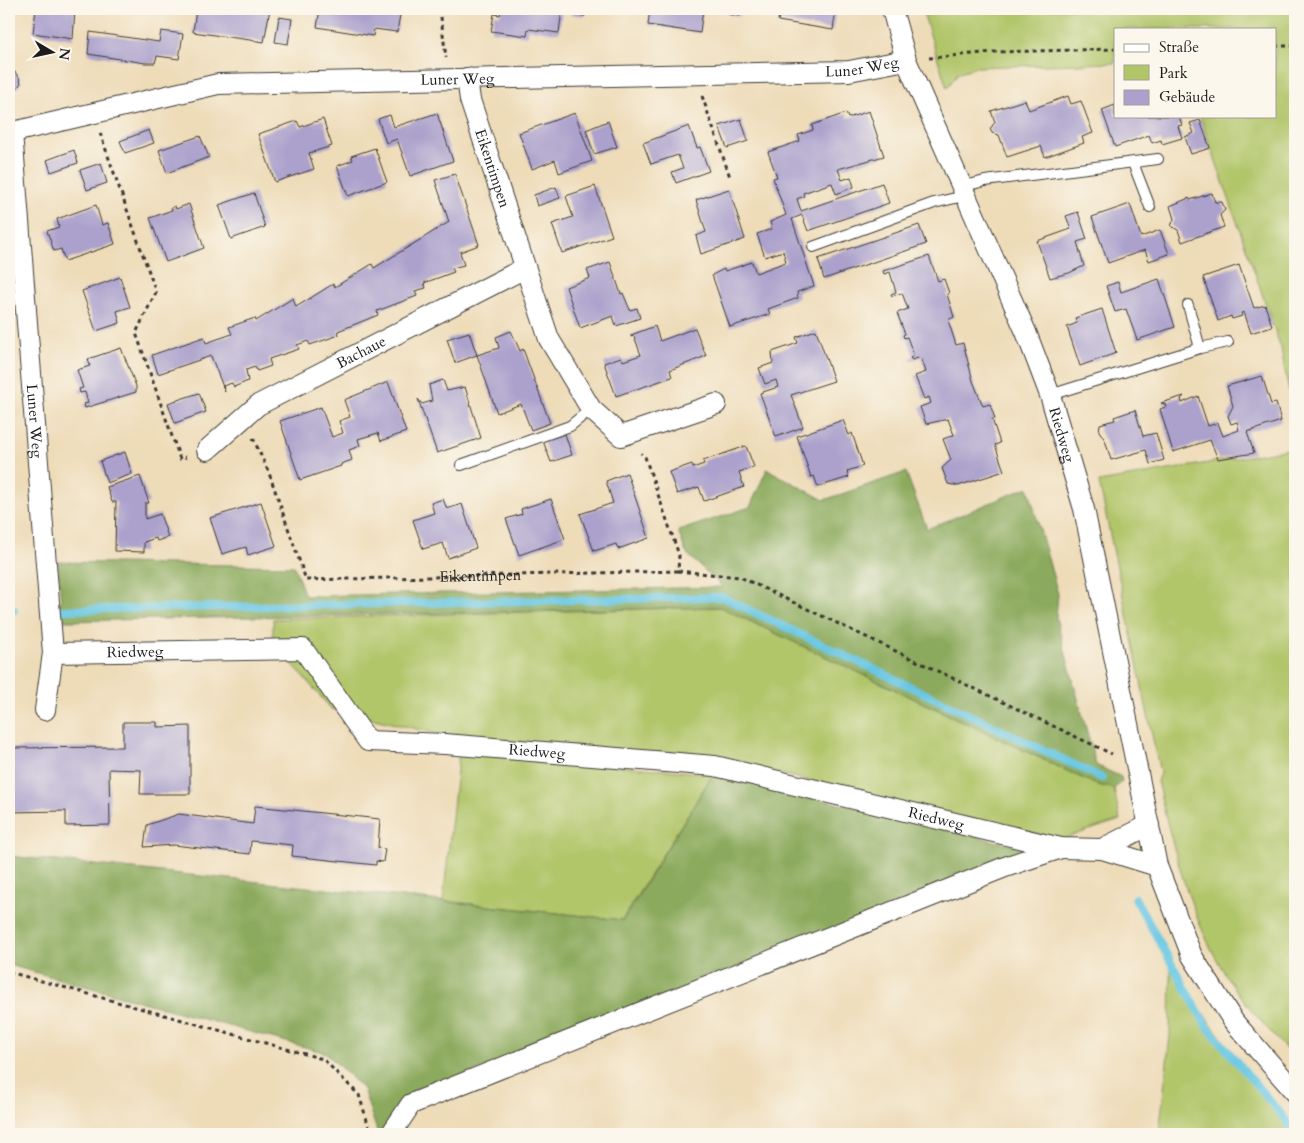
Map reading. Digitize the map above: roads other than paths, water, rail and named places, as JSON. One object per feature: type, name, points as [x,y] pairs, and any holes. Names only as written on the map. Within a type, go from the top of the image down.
[{"type":"street","name":"Riedweg","points":[[892,9],[906,60],[962,192],[1026,332],[1050,395],[1084,509],[1157,866],[1192,956],[1234,1022],[1295,1092]]},
{"type":"street","name":"Luner Weg","points":[[45,710],[53,653],[11,132],[218,84],[849,70],[906,60]]},
{"type":"street","name":"Eikentimpen","points":[[457,79],[470,100],[549,339],[591,409],[621,436],[716,404]]},
{"type":"street","name":"Bachaue","points":[[208,450],[258,405],[524,268]]},
{"type":"street","name":"Riedweg","points":[[53,653],[303,649],[368,741],[445,744],[715,766],[1061,848],[1102,849],[1157,866]]},
{"type":"street","name":"Riedweg","points":[[1102,849],[1149,825]]},
{"type":"street","name":"Riedweg","points":[[391,1134],[411,1104],[995,871],[1061,848]]},
{"type":"lane","points":[[813,247],[934,203],[984,181],[1158,159]]},
{"type":"lane","points":[[1133,163],[1150,207]]},
{"type":"lane","points":[[1188,305],[1200,348]]},
{"type":"lane","name":"Riedweg","points":[[1050,395],[1200,348],[1228,342]]},
{"type":"lane","points":[[460,464],[570,426],[591,409]]},
{"type":"waterway","points":[[62,610],[722,597],[1102,778]]},
{"type":"waterway","points":[[9,609],[14,610]]},
{"type":"waterway","points":[[1135,898],[1206,1025],[1295,1131]]}]
